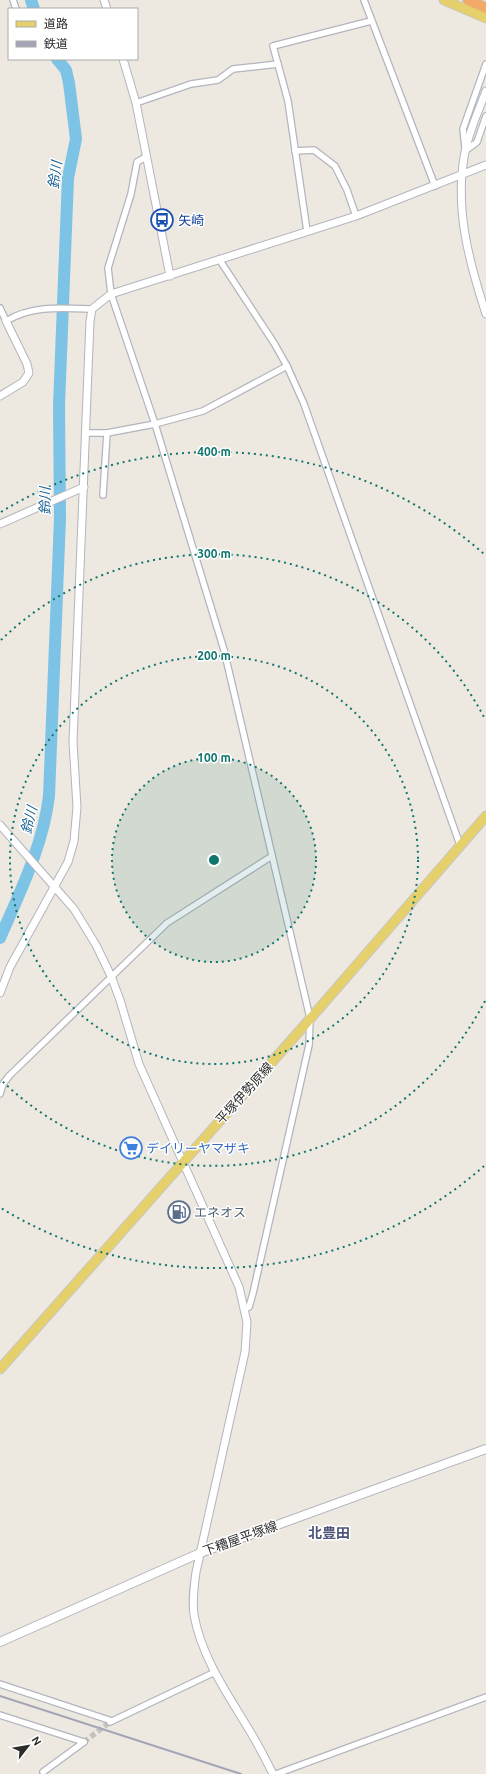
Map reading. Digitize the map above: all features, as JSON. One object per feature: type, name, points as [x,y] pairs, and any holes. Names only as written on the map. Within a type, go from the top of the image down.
[{"type":"highway","points":[[468,0],[486,8]]},
{"type":"main road","points":[[444,0],[486,18]]},
{"type":"main road","name":"平塚伊勢原線","points":[[0,1369],[486,816]]},
{"type":"main road","name":"下糟屋平塚線","points":[[0,1642],[200,1553],[486,1449]]},
{"type":"street","points":[[364,0],[435,186]]},
{"type":"street","points":[[307,231],[288,101],[273,46],[371,21]]},
{"type":"street","points":[[123,60],[136,103],[170,276]]},
{"type":"street","points":[[136,103],[191,84],[218,80],[232,69],[278,64]]},
{"type":"street","points":[[486,64],[463,129],[465,151],[462,176],[463,224],[472,272],[486,314]]},
{"type":"street","points":[[465,151],[486,90]]},
{"type":"street","points":[[465,151],[477,142],[486,116]]},
{"type":"street","points":[[295,151],[314,150],[335,166],[347,190],[356,216]]},
{"type":"street","points":[[146,157],[137,162],[132,194],[108,268],[111,294],[155,424],[224,650],[310,1018],[309,1045],[254,1293],[249,1307],[245,1309]]},
{"type":"street","points":[[6,321],[39,308],[92,308],[111,294],[356,216],[462,176],[486,165]]},
{"type":"street","points":[[219,259],[274,343],[287,366],[304,404],[460,845]]},
{"type":"street","points":[[0,308],[28,364],[29,373],[23,382],[0,396]]},
{"type":"street","points":[[0,993],[10,967],[68,862],[74,841],[76,822],[76,774],[73,742],[81,488],[86,433],[90,321],[92,308]]},
{"type":"street","points":[[86,433],[107,433],[155,424],[203,411],[287,366]]},
{"type":"street","points":[[103,495],[107,433]]},
{"type":"street","points":[[0,524],[81,488]]},
{"type":"street","points":[[0,825],[74,909],[96,945],[111,976],[139,1064],[184,1160],[239,1287],[245,1309],[247,1334],[200,1553],[193,1594],[194,1613],[202,1645],[215,1672],[252,1734],[273,1774]]},
{"type":"street","points":[[0,1094],[3,1084],[9,1076],[167,923],[272,856]]},
{"type":"street","points":[[0,1684],[111,1721],[215,1672]]},
{"type":"street","points":[[276,1774],[486,1697]]},
{"type":"street","points":[[0,1715],[84,1742],[43,1772]]},
{"type":"waterway","name":"鈴川","points":[[31,0],[34,8]]},
{"type":"waterway","name":"鈴川","points":[[0,938],[23,886],[36,851],[42,833],[49,796],[60,518],[59,405],[68,178],[76,139],[69,83],[66,70],[58,60]]},
{"type":"tunnel","points":[[84,1742],[110,1722]]},
{"type":"railway","points":[[0,1696],[241,1774]]},
{"type":"place","name":"矢崎","points":[[162,220]]},
{"type":"place","name":"デイリーヤマザキ","points":[[131,1148]]},
{"type":"place","name":"エネオス","points":[[179,1212]]},
{"type":"district","name":"北豊田","points":[[329,1533]]}]
